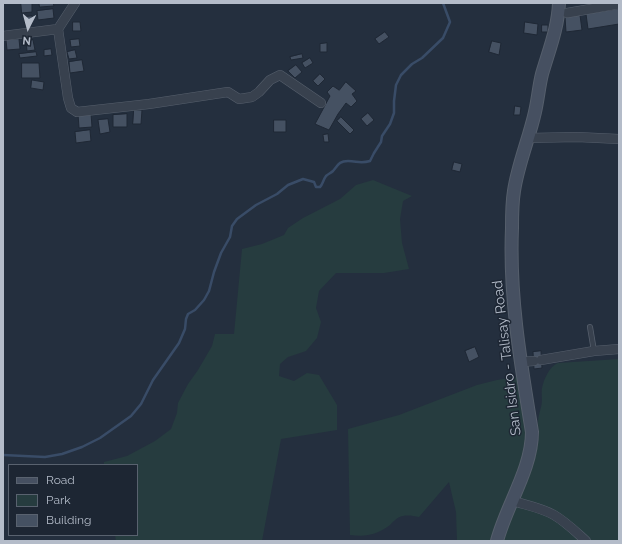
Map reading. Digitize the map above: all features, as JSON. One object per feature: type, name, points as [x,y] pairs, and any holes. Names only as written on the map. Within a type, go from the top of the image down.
[{"type":"street","points":[[75,3],[58,29],[68,98],[71,108],[77,112],[149,104],[228,92],[239,99],[252,97],[270,80],[280,75],[321,103]]},
{"type":"street","name":"San Isidro - Talisay Road","points":[[497,541],[527,462],[532,441],[532,432],[520,362],[514,311],[511,252],[514,192],[535,112],[541,80],[558,20],[559,3]]},
{"type":"street","points":[[567,13],[619,4]]},
{"type":"street","points":[[3,36],[58,29]]},
{"type":"street","points":[[528,138],[619,138]]},
{"type":"street","points":[[520,362],[538,361],[594,351],[619,349]]},
{"type":"street","points":[[513,501],[556,515],[586,541]]},
{"type":"lane","points":[[590,327],[594,351]]},
{"type":"green space","points":[[373,180],[412,196],[403,201],[400,219],[402,243],[409,269],[384,273],[336,273],[319,291],[316,308],[321,322],[317,338],[306,351],[288,357],[280,364],[279,376],[294,381],[307,373],[319,375],[337,405],[337,430],[281,439],[262,541],[116,541],[115,536],[138,536],[138,464],[104,464],[104,462],[127,456],[155,441],[171,429],[177,413],[178,403],[212,346],[215,334],[234,334],[242,249],[262,244],[284,235],[288,228],[303,218],[340,199],[356,185]]},
{"type":"green space","points":[[619,359],[619,541],[501,541],[524,489],[534,461],[539,434],[538,420],[542,405],[542,388],[550,370],[558,363]]},
{"type":"green space","points":[[517,377],[529,441],[493,541],[457,541],[456,512],[449,482],[419,517],[401,517],[376,533],[361,536],[350,535],[348,429],[399,415],[477,385]]},
{"type":"building","points":[[21,3],[32,3],[32,12],[22,13]]},
{"type":"building","points":[[39,3],[53,3],[54,6],[40,7]]},
{"type":"building","points":[[53,9],[54,18],[38,20],[37,11]]},
{"type":"building","points":[[619,9],[619,24],[588,29],[586,14]]},
{"type":"building","points":[[580,15],[582,30],[566,32],[565,17]]},
{"type":"building","points":[[32,16],[32,24],[25,25],[25,17]]},
{"type":"building","points":[[73,22],[80,22],[81,31],[73,31]]},
{"type":"building","points":[[525,22],[538,24],[537,35],[524,33]]},
{"type":"building","points":[[542,25],[548,25],[548,32],[542,32]]},
{"type":"building","points":[[385,32],[389,37],[379,44],[375,39]]},
{"type":"building","points":[[19,39],[20,49],[7,50],[6,40]]},
{"type":"building","points":[[79,39],[80,46],[71,47],[70,40]]},
{"type":"building","points":[[33,40],[35,50],[27,51],[26,41]]},
{"type":"building","points":[[492,41],[501,43],[499,55],[489,52]]},
{"type":"building","points":[[327,43],[327,52],[320,52],[320,44]]},
{"type":"building","points":[[51,49],[52,55],[44,56],[44,50]]},
{"type":"building","points":[[75,50],[77,58],[69,59],[67,52]]},
{"type":"building","points":[[36,52],[37,56],[20,58],[19,54]]},
{"type":"building","points":[[302,54],[303,58],[291,60],[290,57]]},
{"type":"building","points":[[310,58],[313,63],[305,68],[302,63]]},
{"type":"building","points":[[82,60],[84,71],[70,73],[69,62]]},
{"type":"building","points":[[22,63],[39,63],[40,78],[22,78]]},
{"type":"building","points":[[296,65],[302,72],[295,78],[288,71]]},
{"type":"building","points":[[320,74],[325,79],[318,86],[313,81]]},
{"type":"building","points":[[32,80],[44,82],[43,90],[31,88]]},
{"type":"building","points":[[346,82],[356,91],[352,94],[357,101],[351,107],[346,103],[329,130],[315,124],[330,96],[327,92],[333,86],[339,90]]},
{"type":"building","points":[[515,106],[521,107],[520,115],[514,115]]},
{"type":"building","points":[[134,110],[142,110],[141,124],[133,124]]},
{"type":"building","points":[[91,113],[92,127],[79,128],[78,114]]},
{"type":"building","points":[[368,113],[374,120],[367,126],[361,119]]},
{"type":"building","points":[[127,114],[127,127],[113,127],[113,115]]},
{"type":"building","points":[[341,117],[354,130],[350,134],[337,121]]},
{"type":"building","points":[[108,119],[110,132],[100,134],[98,120]]},
{"type":"building","points":[[274,120],[286,120],[286,132],[274,132]]},
{"type":"building","points":[[90,130],[91,141],[76,143],[75,132]]},
{"type":"building","points":[[328,134],[329,142],[324,142],[323,135]]},
{"type":"building","points":[[454,162],[462,164],[460,172],[452,170]]},
{"type":"building","points":[[475,347],[479,357],[469,362],[465,351]]},
{"type":"building","points":[[541,351],[542,368],[534,369],[533,352]]},
{"type":"waterway","points":[[3,455],[45,457],[62,454],[82,447],[100,438],[131,416],[141,404],[153,380],[179,343],[185,329],[188,314],[195,310],[204,300],[209,291],[221,253],[230,237],[232,226],[237,219],[256,205],[277,194],[288,185],[303,179],[314,182],[316,187],[320,187],[326,176],[341,163],[345,161],[370,161],[381,142],[382,136],[390,124],[394,113],[396,85],[401,75],[443,38],[450,22],[443,3]]}]
